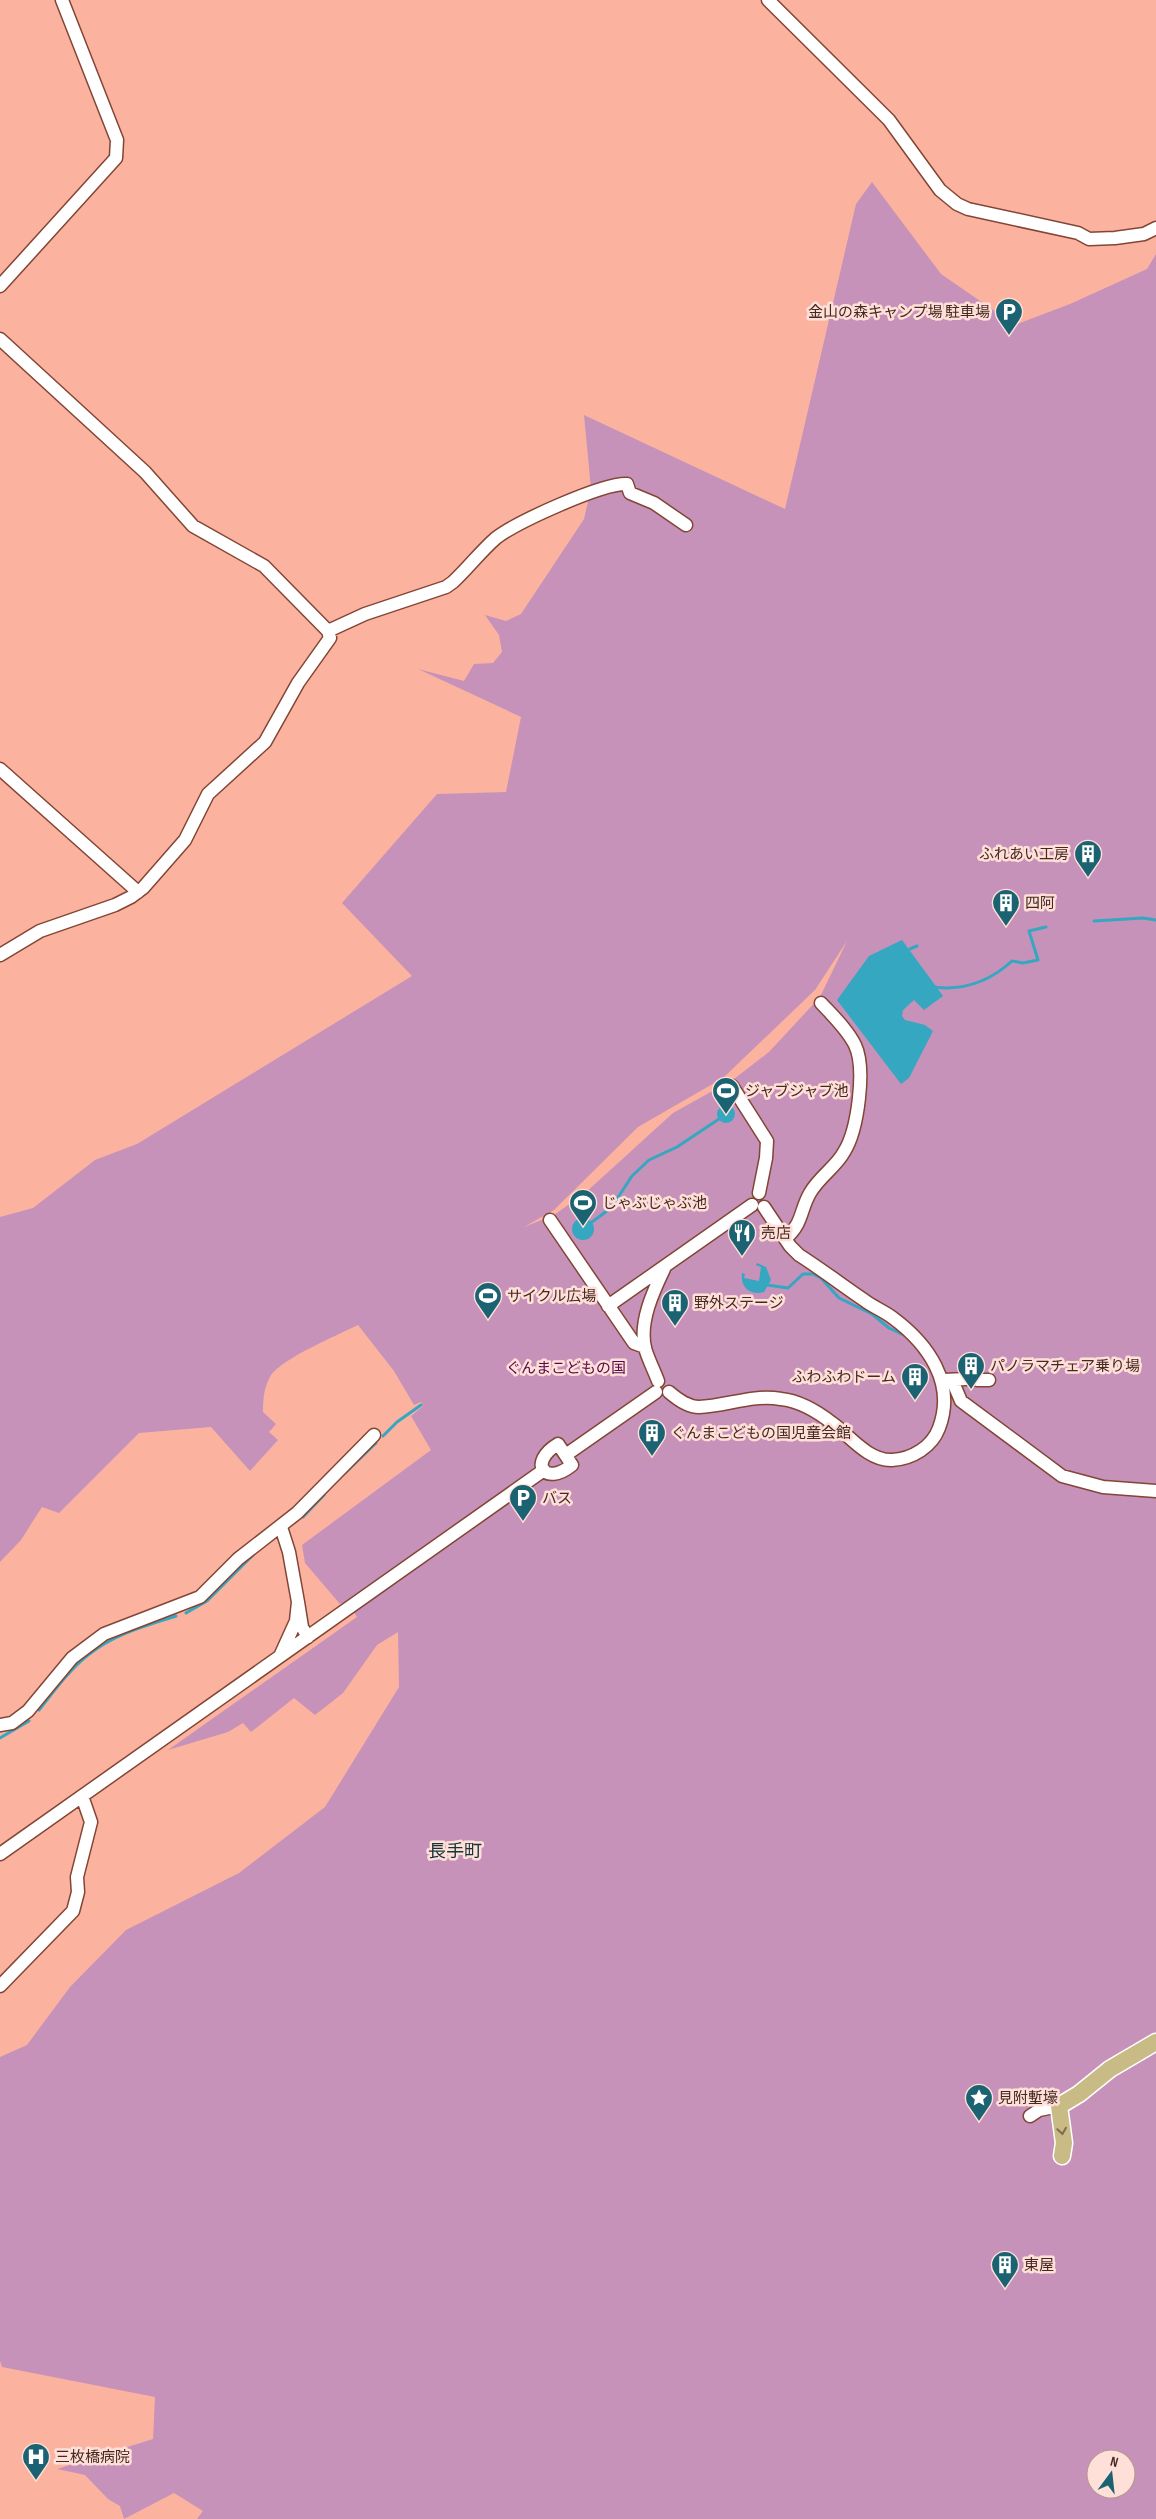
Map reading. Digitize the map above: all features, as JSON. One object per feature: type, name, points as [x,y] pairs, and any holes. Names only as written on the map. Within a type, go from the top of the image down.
[{"type":"main road","points":[[1062,2156],[1064,2143],[1059,2106],[1079,2094],[1110,2069],[1156,2042]]},
{"type":"street","points":[[0,286],[116,158],[116,140],[62,0]]},
{"type":"street","points":[[768,0],[889,120],[940,190],[957,204],[968,209],[1078,233],[1089,239],[1137,236],[1156,228]]},
{"type":"street","points":[[0,339],[146,472],[193,526],[264,566],[328,631],[328,642],[298,683],[265,742],[208,794],[185,840],[176,853],[138,892],[115,905],[40,932],[0,956]]},
{"type":"street","points":[[328,631],[365,614],[446,587],[454,582],[498,537],[535,516],[591,493],[627,484],[630,493],[654,503],[686,524]]},
{"type":"street","points":[[0,769],[138,892]]},
{"type":"street","points":[[785,1239],[794,1231],[810,1193],[845,1151],[858,1108],[859,1058],[855,1045],[821,1003]]},
{"type":"street","points":[[608,1306],[758,1206],[766,1197],[759,1193],[766,1158],[767,1141],[732,1086]]},
{"type":"street","points":[[758,1206],[799,1254],[893,1318],[908,1331],[935,1362],[961,1401],[1062,1476],[1103,1487],[1156,1491]]},
{"type":"street","points":[[550,1220],[634,1343],[645,1347]]},
{"type":"street","points":[[664,1268],[649,1304],[644,1330],[645,1347],[661,1388],[684,1403],[698,1407],[759,1397],[792,1401],[828,1420],[873,1456],[891,1460],[916,1454],[933,1440],[944,1409],[947,1380]]},
{"type":"street","points":[[947,1380],[977,1380]]},
{"type":"street","points":[[570,1452],[661,1388]]},
{"type":"street","points":[[0,1726],[12,1723],[28,1711],[58,1674],[83,1648],[111,1630],[193,1601],[206,1591],[238,1558],[260,1539],[281,1527],[374,1435]]},
{"type":"street","points":[[0,1854],[544,1470]]},
{"type":"street","points":[[281,1527],[292,1561],[302,1628],[308,1637]]},
{"type":"street","points":[[280,1656],[296,1621],[298,1602]]},
{"type":"street","points":[[0,1986],[73,1911],[76,1904],[77,1877],[91,1822],[82,1796]]},
{"type":"street","points":[[1030,2116],[1039,2110],[1059,2106]]},
{"type":"green space","name":"ぐんまこどもの国","points":[[872,182],[941,274],[1015,325],[1070,304],[1147,269],[1156,254],[1156,2519],[197,2519],[203,2511],[174,2493],[124,2519],[120,2506],[108,2499],[85,2475],[57,2469],[153,2439],[155,2397],[2,2367],[0,2361],[0,2057],[27,2045],[70,1987],[126,1930],[239,1873],[325,1807],[399,1687],[398,1632],[377,1645],[343,1693],[315,1715],[294,1698],[251,1732],[243,1723],[228,1732],[168,1750],[357,1617],[347,1601],[340,1604],[305,1563],[302,1545],[431,1450],[411,1416],[423,1406],[421,1402],[414,1405],[394,1371],[358,1325],[299,1354],[277,1368],[271,1375],[264,1393],[263,1412],[276,1424],[269,1432],[278,1440],[250,1471],[211,1427],[139,1433],[59,1513],[42,1507],[21,1540],[0,1562],[0,1217],[33,1208],[95,1160],[137,1144],[412,976],[342,903],[437,794],[506,792],[521,717],[418,669],[464,681],[474,664],[493,663],[502,652],[499,635],[485,615],[506,621],[521,614],[584,519],[591,489],[584,415],[785,509],[856,204]],"holes":[[[847,941],[820,997],[769,1052],[734,1079],[673,1113],[585,1193],[554,1215],[524,1227],[554,1210],[638,1127],[723,1078],[815,990]]]},
{"type":"water","points":[[902,940],[943,996],[924,1010],[914,1000],[903,1010],[902,1016],[905,1020],[925,1025],[933,1031],[909,1078],[901,1084],[837,1000],[869,956]]},
{"type":"water","name":"ジャブジャブ池","points":[[722,1105],[730,1105],[735,1110],[733,1121],[722,1123],[717,1118],[717,1110]]},
{"type":"water","name":"じゃぶじゃぶ池","points":[[583,1218],[591,1221],[594,1229],[591,1237],[583,1240],[575,1237],[572,1229],[575,1221]]},
{"type":"water","points":[[757,1263],[766,1267],[771,1280],[764,1292],[754,1293],[744,1286],[742,1273],[745,1274],[744,1278],[759,1281],[761,1267],[756,1265]]},
{"type":"waterway","points":[[1094,921],[1143,918],[1156,920]]},
{"type":"waterway","points":[[934,987],[966,986],[986,979],[1012,961],[1023,963],[1038,960],[1029,931],[1046,927]]},
{"type":"waterway","points":[[910,949],[917,946]]},
{"type":"waterway","points":[[592,1222],[611,1208],[632,1176],[649,1160],[677,1147],[719,1119]]},
{"type":"waterway","points":[[767,1285],[788,1288],[803,1274],[813,1274],[821,1278],[839,1298],[872,1314],[889,1328],[906,1336]]},
{"type":"waterway","points":[[383,1436],[397,1422],[421,1405]]},
{"type":"waterway","points":[[346,1472],[376,1443]]},
{"type":"waterway","points":[[303,1517],[324,1495]]},
{"type":"waterway","points":[[186,1613],[207,1601],[253,1555]]},
{"type":"waterway","points":[[39,1710],[74,1667],[108,1641],[130,1631],[176,1616]]},
{"type":"waterway","points":[[0,1738],[29,1721]]},
{"type":"place","name":"金山の森キャンプ場 駐車場","points":[[1009,336]]},
{"type":"place","name":"ふれあい工房","points":[[1088,878]]},
{"type":"place","name":"四阿","points":[[1006,927]]},
{"type":"place","name":"ジャブジャブ池","points":[[726,1115]]},
{"type":"place","name":"じゃぶじゃぶ池","points":[[583,1227]]},
{"type":"place","name":"売店","points":[[742,1257]]},
{"type":"place","name":"サイクル広場","points":[[488,1320]]},
{"type":"place","name":"野外ステージ","points":[[675,1327]]},
{"type":"place","name":"パノラマチェア乗り場","points":[[971,1390]]},
{"type":"place","name":"ふわふわドーム","points":[[915,1401]]},
{"type":"place","name":"ぐんまこどもの国児童会館","points":[[652,1457]]},
{"type":"place","name":"バス","points":[[523,1522]]},
{"type":"place","name":"見附塹壕","points":[[979,2122]]},
{"type":"place","name":"東屋","points":[[1005,2289]]},
{"type":"place","name":"三枚橋病院","points":[[36,2481]]},
{"type":"district","name":"長手町","points":[[455,1851]]}]
